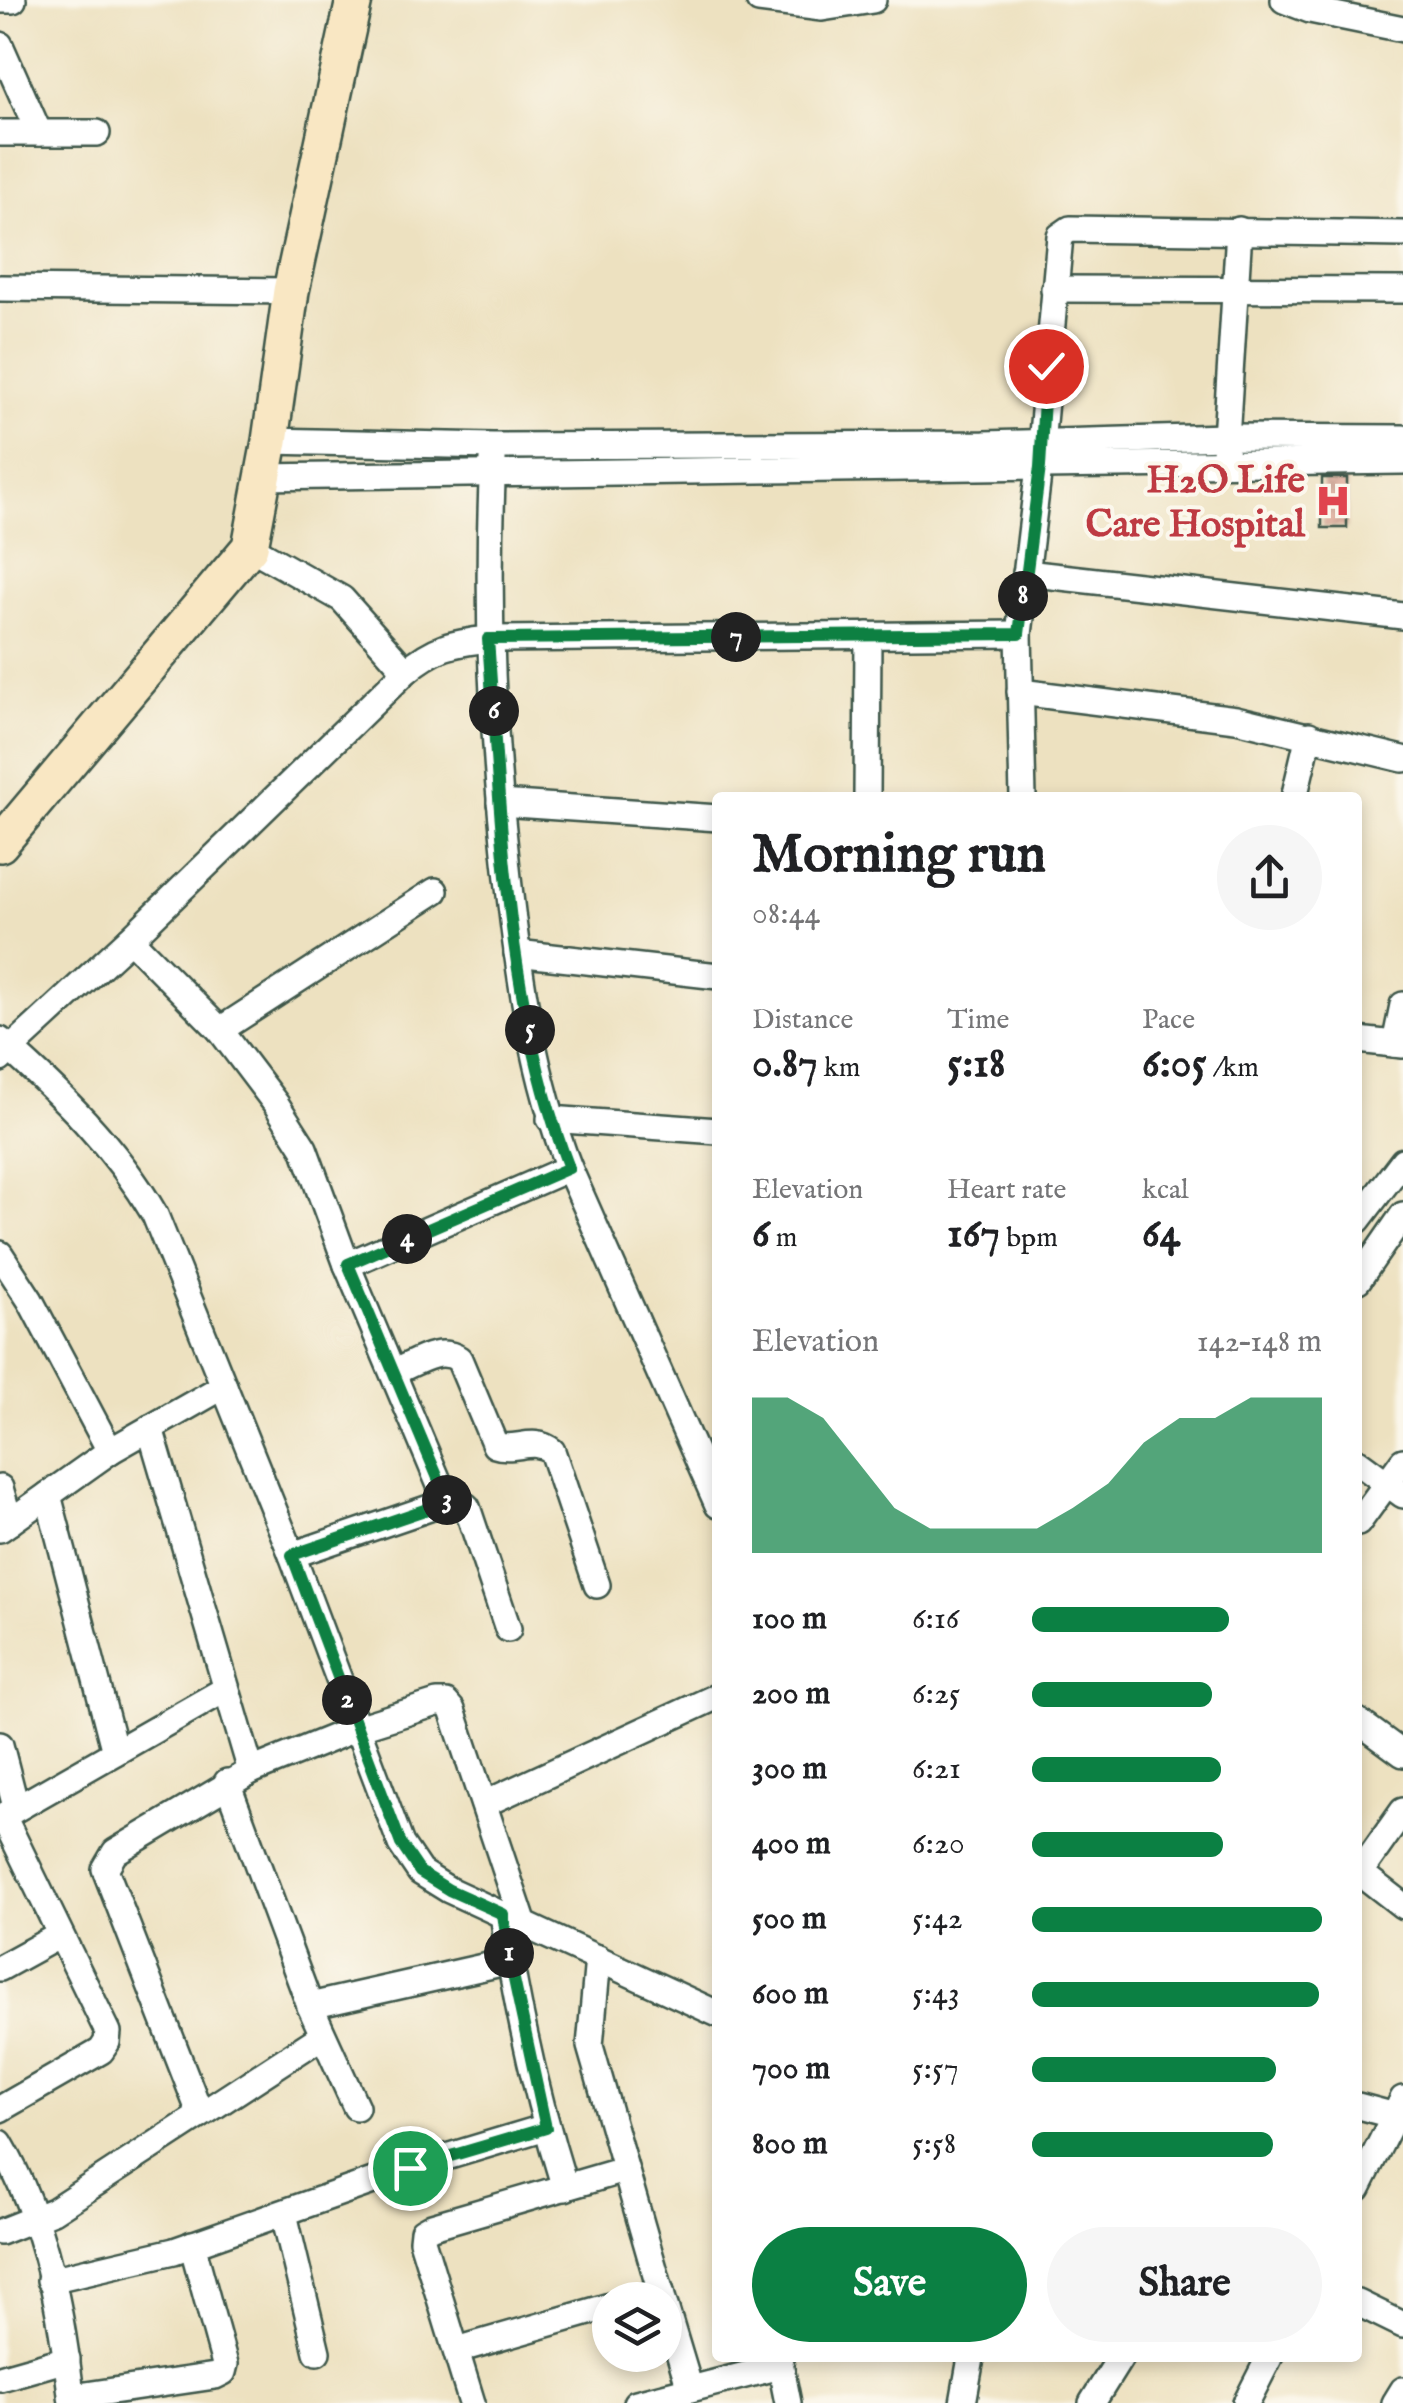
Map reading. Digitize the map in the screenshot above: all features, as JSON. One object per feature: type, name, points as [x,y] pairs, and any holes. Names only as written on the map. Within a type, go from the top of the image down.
[{"type":"street","points":[[0,0],[13,0]]},
{"type":"street","points":[[0,844],[250,547],[270,441],[291,290],[354,0]]},
{"type":"street","points":[[759,0],[822,8],[873,0]]},
{"type":"street","points":[[1286,0],[1310,10],[1403,29]]},
{"type":"street","points":[[0,45],[39,133]]},
{"type":"street","points":[[0,133],[97,133]]},
{"type":"street","points":[[1023,792],[1019,634],[1060,236],[1070,229],[1403,234]]},
{"type":"street","points":[[1225,464],[1239,230]]},
{"type":"street","points":[[0,288],[291,290]]},
{"type":"street","points":[[1054,289],[1403,290]]},
{"type":"street","points":[[262,477],[492,474],[1039,455],[1225,437],[1403,438]]},
{"type":"street","points":[[270,441],[1039,455],[1225,464],[1403,460]]},
{"type":"street","points":[[493,446],[488,639],[517,954],[537,1070],[569,1168],[712,1491]]},
{"type":"street","points":[[250,547],[342,600],[406,671]]},
{"type":"street","points":[[1026,573],[1403,616]]},
{"type":"street","points":[[712,2011],[449,1890],[420,1872],[401,1844],[292,1555],[155,1215],[129,1171],[100,1136],[3,1049],[130,939],[406,671],[448,644],[488,639],[1019,634]]},
{"type":"street","points":[[867,792],[868,636]]},
{"type":"street","points":[[1020,692],[1236,720],[1403,759]]},
{"type":"street","points":[[1295,792],[1309,735]]},
{"type":"street","points":[[500,802],[712,818]]},
{"type":"street","points":[[220,1030],[435,891]]},
{"type":"street","points":[[130,939],[220,1030],[304,1148],[448,1502]]},
{"type":"street","points":[[517,954],[712,975]]},
{"type":"street","points":[[1362,1040],[1399,1044],[1403,1005]]},
{"type":"street","points":[[550,1118],[712,1132]]},
{"type":"street","points":[[1366,1194],[1403,1162]]},
{"type":"street","points":[[348,1264],[569,1168]]},
{"type":"street","points":[[1362,1274],[1403,1216]]},
{"type":"street","points":[[4,1265],[110,1451]]},
{"type":"street","points":[[394,1372],[450,1352],[459,1359],[495,1445],[504,1448],[534,1442],[552,1451],[597,1585]]},
{"type":"street","points":[[0,1488],[5,1525],[110,1451],[224,1386]]},
{"type":"street","points":[[150,1428],[250,1771]]},
{"type":"street","points":[[1362,1519],[1395,1489],[1403,1461]]},
{"type":"street","points":[[1362,1465],[1395,1489]]},
{"type":"street","points":[[48,1495],[115,1752]]},
{"type":"street","points":[[292,1555],[448,1502],[460,1502],[466,1507],[508,1629]]},
{"type":"street","points":[[7,1814],[226,1688]]},
{"type":"street","points":[[484,1804],[712,1699]]},
{"type":"street","points":[[200,2114],[106,1869],[115,1852],[250,1771],[358,1728],[437,1703],[446,1704],[452,1710],[484,1804],[513,1918],[510,1961],[546,2128],[564,2188]]},
{"type":"street","points":[[1362,1724],[1403,1754]]},
{"type":"street","points":[[0,1745],[7,1814],[108,2032],[101,2051],[0,2109]]},
{"type":"street","points":[[227,1782],[310,2006],[356,2108]]},
{"type":"street","points":[[1362,1867],[1403,1811]]},
{"type":"street","points":[[1362,1873],[1403,1906]]},
{"type":"street","points":[[0,1968],[60,1935]]},
{"type":"street","points":[[598,1958],[590,2046],[658,2282]]},
{"type":"street","points":[[310,2006],[510,1961]]},
{"type":"street","points":[[0,2232],[35,2220],[68,2202],[322,2036]]},
{"type":"street","points":[[1362,2107],[1400,2112],[1362,2181]]},
{"type":"street","points":[[50,2280],[192,2244],[422,2164],[546,2128]]},
{"type":"street","points":[[0,2144],[26,2193],[35,2220],[67,2359],[72,2400],[222,2372],[225,2364],[192,2244]]},
{"type":"street","points":[[469,2402],[422,2240],[423,2231],[624,2170]]},
{"type":"street","points":[[284,2214],[317,2352]]},
{"type":"street","points":[[1362,2305],[1403,2326]]},
{"type":"street","points":[[457,2350],[592,2311]]},
{"type":"street","points":[[0,2378],[67,2359]]},
{"type":"street","points":[[682,2362],[690,2389]]},
{"type":"street","points":[[636,2403],[780,2362],[788,2403]]},
{"type":"street","points":[[963,2403],[970,2362]]},
{"type":"street","points":[[1092,2403],[1118,2362]]},
{"type":"street","points":[[1246,2403],[1267,2362]]},
{"type":"street","points":[[1396,2403],[1403,2390]]},
{"type":"building","points":[[1322,478],[1347,478],[1347,528],[1322,528]]},
{"type":"place","name":"H2O Life Care Hospital","points":[[1333,501]]},
{"type":"route","points":[[410,2168],[546,2128],[503,1914],[420,1872],[401,1844],[292,1555],[448,1502],[348,1264],[569,1168],[537,1070],[517,954],[488,639],[1019,634],[1040,467],[1046,366]]}]
